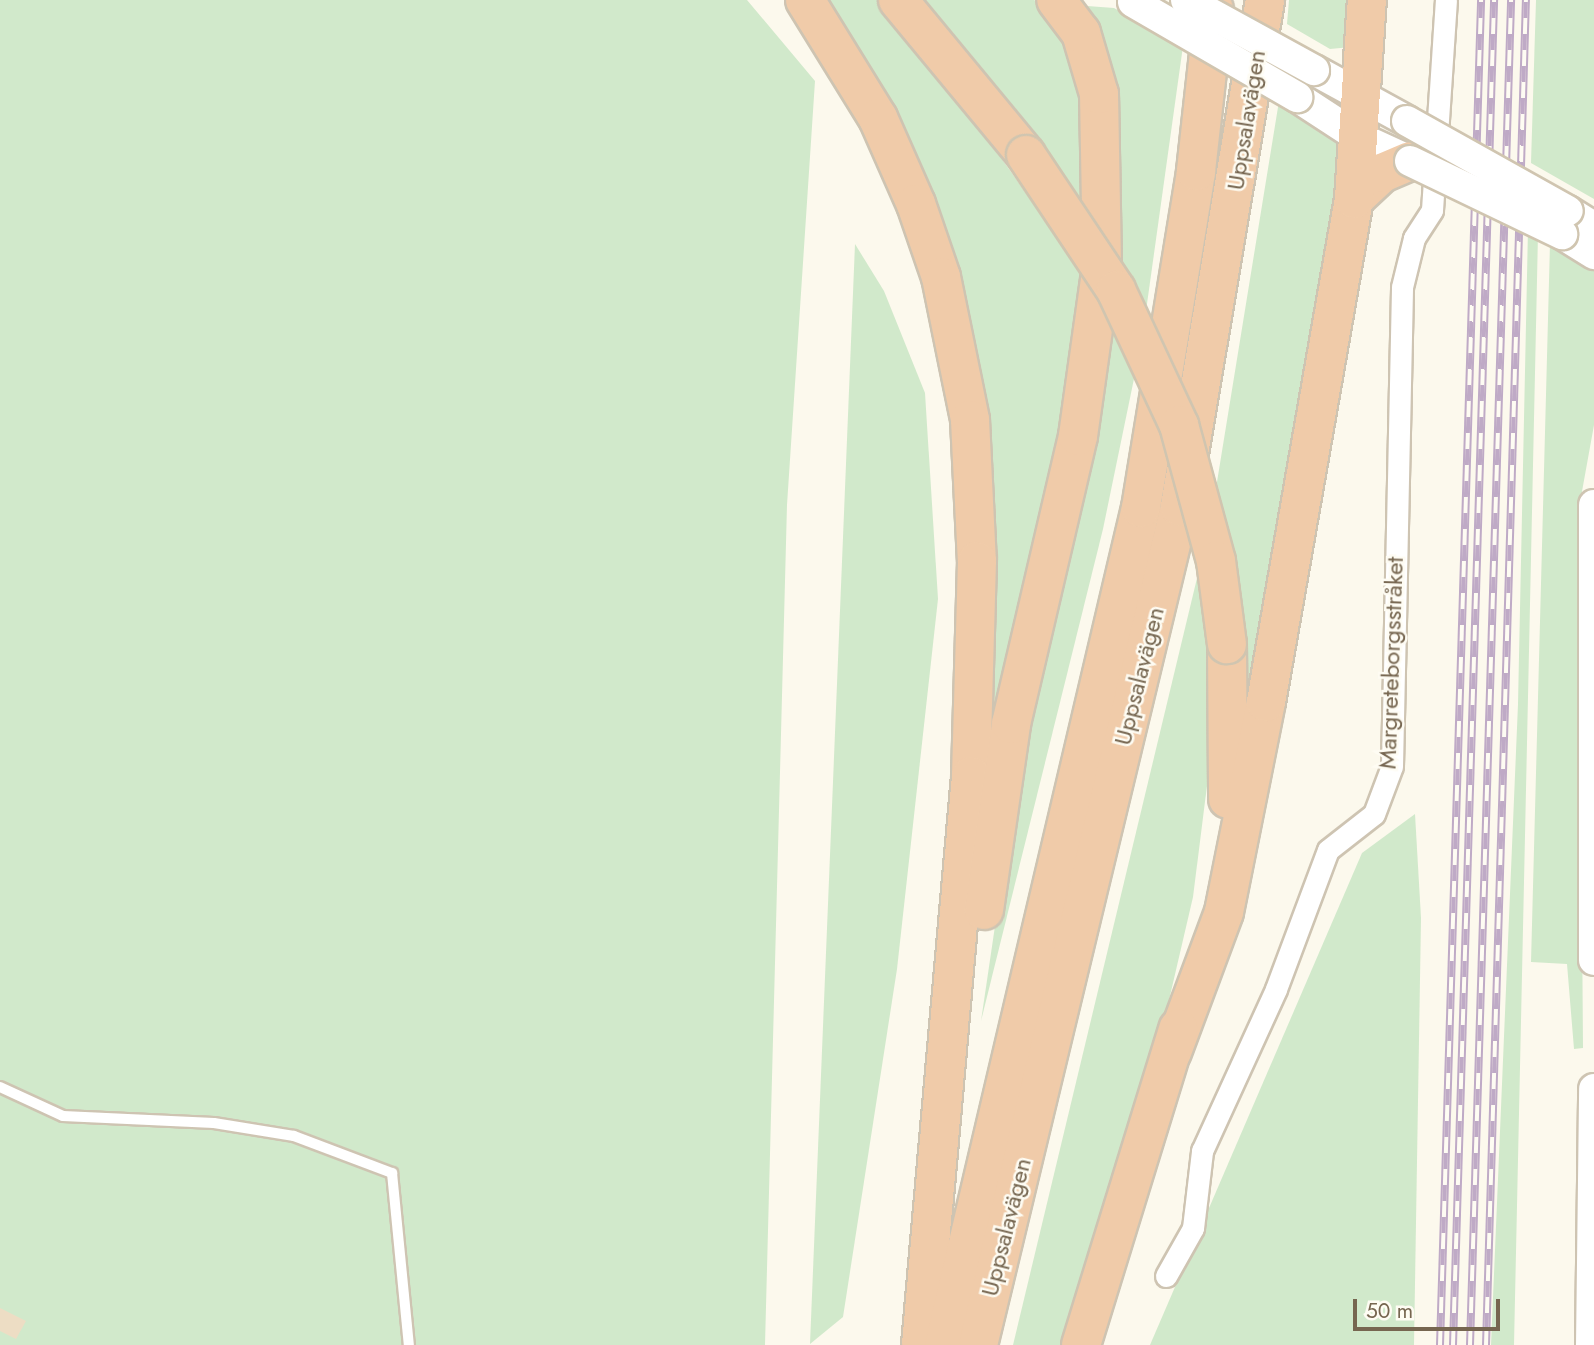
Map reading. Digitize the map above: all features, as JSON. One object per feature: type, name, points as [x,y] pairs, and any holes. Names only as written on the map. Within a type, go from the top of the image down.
[{"type":"highway","points":[[805,0],[877,118],[916,204],[958,347],[970,420],[977,561],[971,776],[921,1345]]},
{"type":"highway","points":[[929,1345],[1012,724],[1077,436],[1102,265],[1099,94],[1081,33],[1056,0]]},
{"type":"highway","name":"Uppsalavägen","points":[[944,1345],[1141,508],[1196,171],[1215,0]]},
{"type":"highway","name":"Uppsalavägen","points":[[978,1345],[1180,507],[1265,0]]},
{"type":"highway","points":[[1171,1052],[1224,912],[1241,834],[1354,199],[1363,97],[1367,0]]},
{"type":"highway","points":[[908,10],[1026,155],[1116,289],[1179,425],[1216,561],[1227,644],[1231,715],[1222,846],[1171,1052],[1081,1345]]},
{"type":"highway","points":[[1354,199],[1382,173],[1410,161]]},
{"type":"street","points":[[1186,0],[1408,121],[1565,223],[1594,254]]},
{"type":"street","name":"Margreteborgsstråket","points":[[1166,1276],[1193,1228],[1202,1151],[1276,989],[1328,850],[1374,814],[1392,766],[1402,287],[1414,238],[1432,210],[1446,0]]},
{"type":"street","points":[[1131,1],[1297,97],[1360,138],[1565,223],[1594,227]]},
{"type":"street","points":[[1594,505],[1594,960]]},
{"type":"street","points":[[1591,1345],[1594,1089]]},
{"type":"lane","points":[[0,1087],[63,1116],[214,1123],[294,1136],[391,1173],[409,1345]]},
{"type":"green space","points":[[0,0],[747,0],[815,81],[787,505],[765,1345],[0,1345]]},
{"type":"green space","points":[[822,0],[881,0],[927,53],[1091,285],[970,948],[980,407]]},
{"type":"green space","points":[[921,0],[1034,0],[1052,11],[1075,43],[1096,226],[989,79]]},
{"type":"green space","points":[[1289,0],[1357,0],[1351,47],[1330,49],[1287,24]]},
{"type":"green space","points":[[1536,0],[1594,0],[1594,199],[1531,163]]},
{"type":"green space","points":[[1074,5],[1114,8],[1183,46],[1146,311],[1114,255]]},
{"type":"green space","points":[[1279,101],[1341,139],[1336,207],[1249,715],[1244,646],[1216,488]]},
{"type":"green space","points":[[1528,228],[1538,234],[1514,1345],[1491,1345],[1518,704]]},
{"type":"green space","points":[[1550,243],[1594,267],[1594,425],[1579,508],[1583,1048],[1574,1049],[1567,964],[1531,962]]},
{"type":"green space","points":[[855,244],[884,291],[925,393],[938,599],[897,969],[843,1317],[810,1344]]},
{"type":"green space","points":[[1109,316],[1136,369],[1103,529],[981,1021],[1022,743]]},
{"type":"green space","points":[[1198,574],[1208,648],[1210,762],[1193,897],[1166,1013],[1065,1345],[1013,1345]]},
{"type":"green space","points":[[1415,814],[1421,918],[1414,1345],[1150,1345],[1362,853]]},
{"type":"building","points":[[0,1308],[26,1321],[16,1339],[0,1331]]},
{"type":"railway","points":[[1440,1345],[1481,0]]},
{"type":"railway","points":[[1453,1345],[1494,0]]},
{"type":"railway","points":[[1470,1345],[1511,0]]},
{"type":"railway","points":[[1486,1345],[1526,0]]}]
